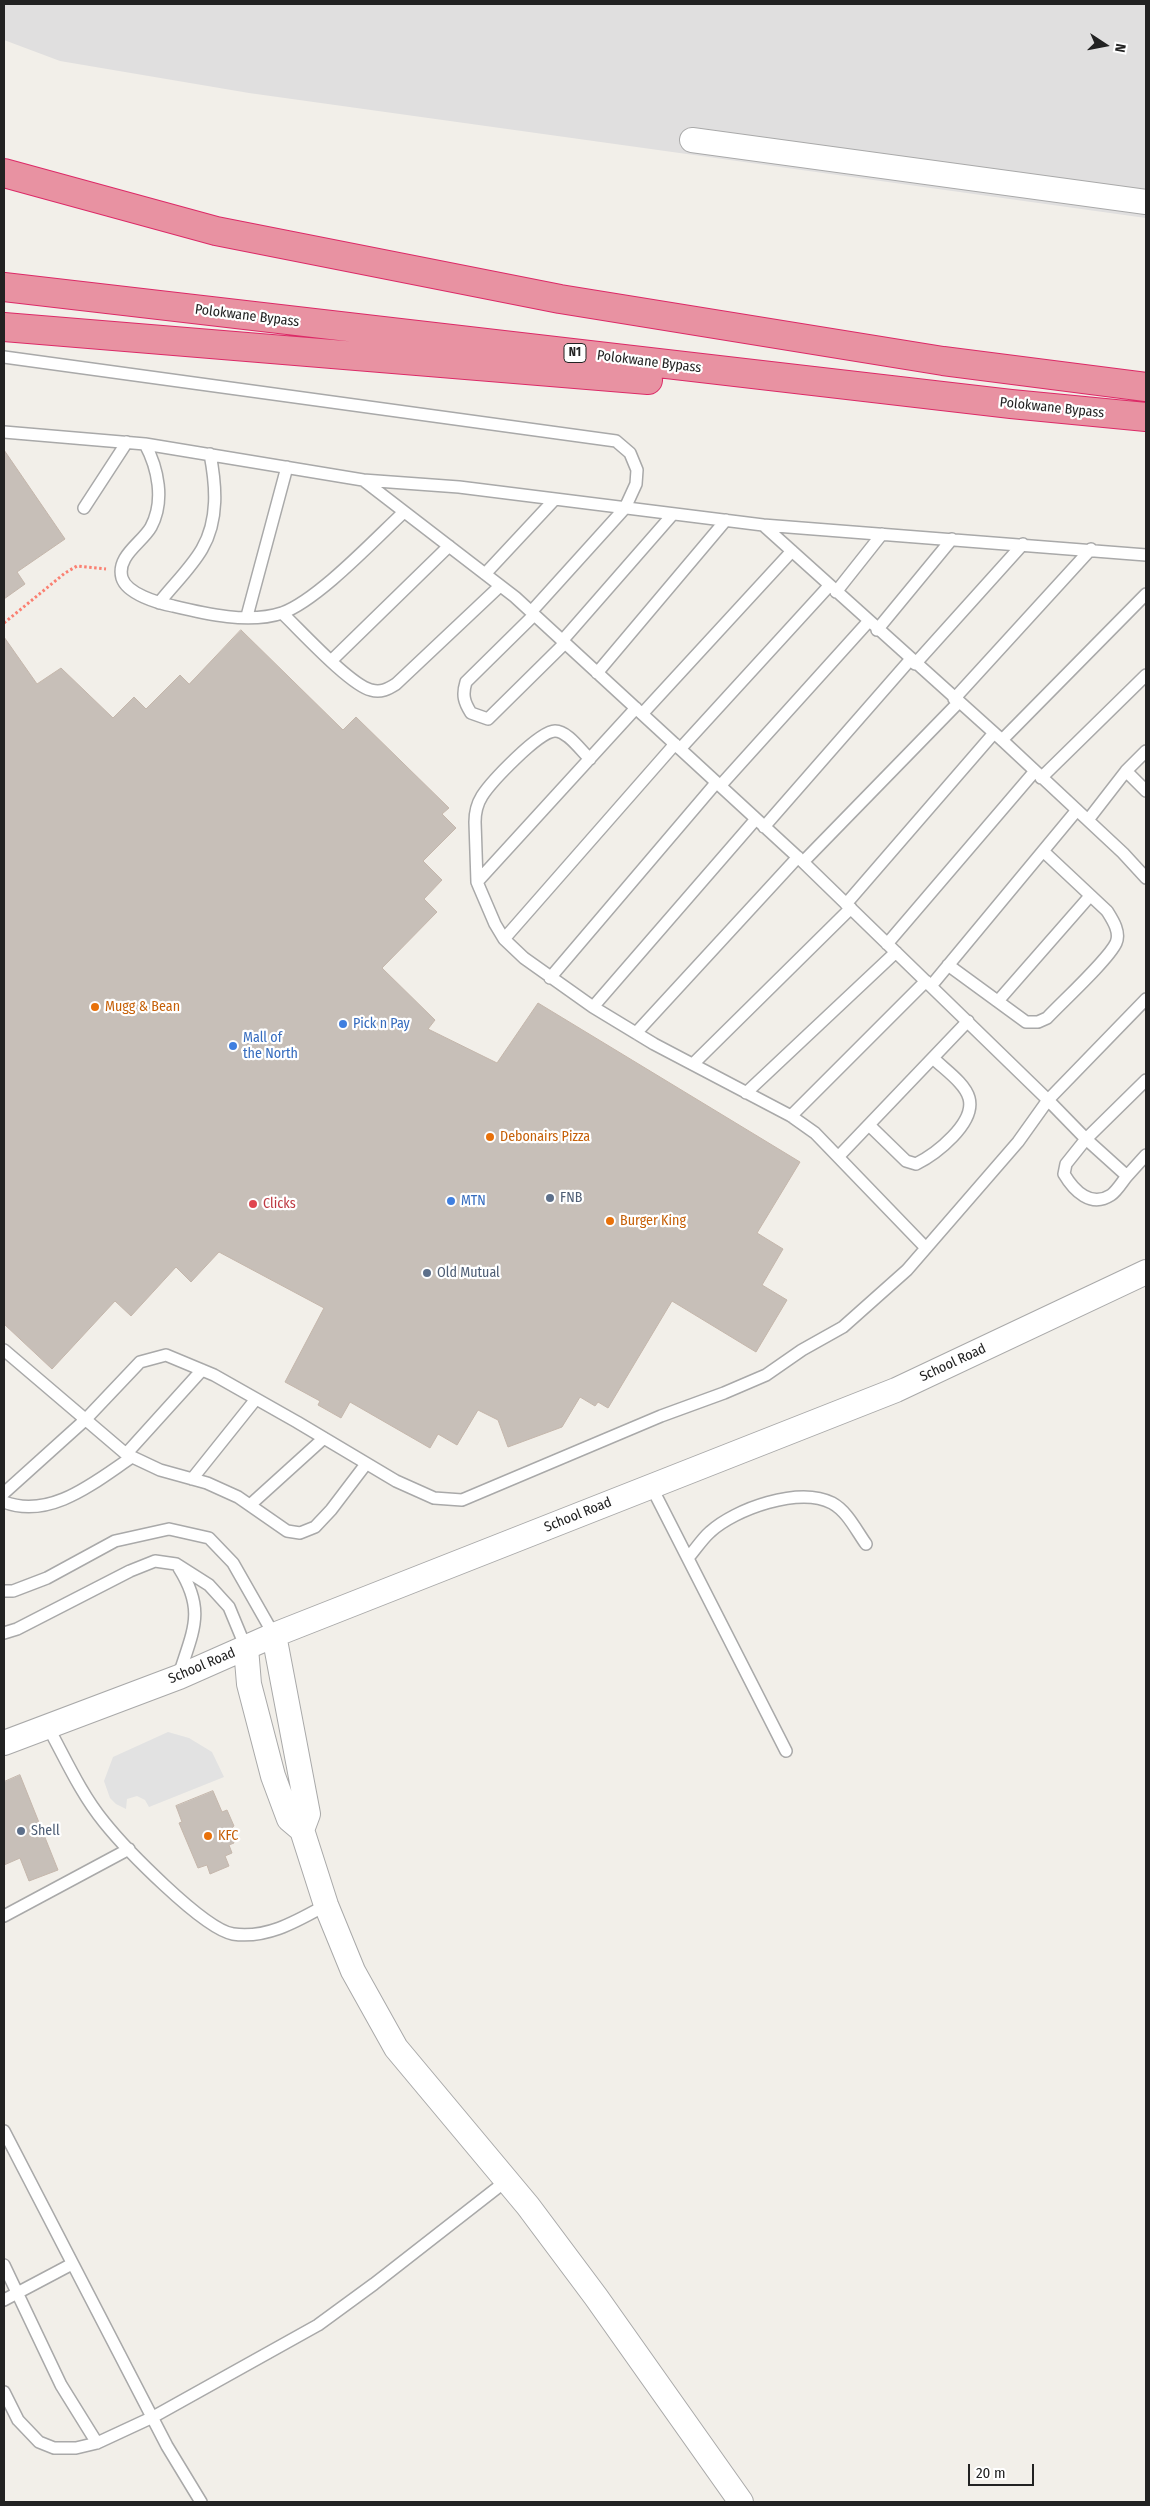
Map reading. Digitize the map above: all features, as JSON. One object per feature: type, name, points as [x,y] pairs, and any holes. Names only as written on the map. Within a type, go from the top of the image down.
[{"type":"highway","points":[[4,173],[216,231],[560,299],[943,361],[1146,387]]},
{"type":"highway","name":"Polokwane Bypass","points":[[4,287],[1011,404],[1146,417]]},
{"type":"highway","points":[[4,327],[827,394],[1011,404]]},
{"type":"street","points":[[692,140],[1146,202]]},
{"type":"street","name":"School Road","points":[[4,1743],[179,1677],[274,1635],[896,1390],[1146,1272]]},
{"type":"street","points":[[274,1635],[308,1814],[302,1830]]},
{"type":"street","points":[[246,1648],[249,1684],[273,1776],[289,1819],[302,1830],[326,1905],[353,1971],[396,2048],[506,2181],[596,2297],[741,2502]]},
{"type":"lane","points":[[4,357],[616,441],[630,453],[638,470],[636,484],[625,508],[533,613],[466,682],[463,691],[464,702],[471,714],[488,719],[563,642],[673,514]]},
{"type":"lane","points":[[4,432],[145,444],[363,480],[459,487],[763,525],[1091,549],[1146,555]]},
{"type":"lane","points":[[84,508],[127,442]]},
{"type":"lane","points":[[145,444],[153,460],[157,476],[156,516],[150,530],[123,561],[121,571],[122,579],[129,588],[159,603],[206,614],[247,616],[282,613],[318,592],[404,512]]},
{"type":"lane","points":[[159,603],[203,548],[213,518],[216,484],[210,454]]},
{"type":"lane","points":[[247,616],[287,467]]},
{"type":"lane","points":[[363,480],[533,613],[800,859],[1086,1139],[1127,1176]]},
{"type":"lane","points":[[485,574],[555,499]]},
{"type":"lane","points":[[597,673],[726,520]]},
{"type":"lane","points":[[763,525],[868,622],[998,736],[1088,820],[1146,878]]},
{"type":"lane","points":[[504,939],[677,747],[833,589],[882,534]]},
{"type":"lane","points":[[877,630],[952,539]]},
{"type":"lane","points":[[592,1008],[760,823],[1023,544]]},
{"type":"lane","points":[[331,661],[449,546]]},
{"type":"lane","points":[[636,1033],[800,859],[956,701],[1091,549]]},
{"type":"lane","points":[[477,882],[590,759],[639,711],[792,551]]},
{"type":"lane","points":[[282,613],[331,661],[358,684],[370,690],[383,691],[396,684],[500,586]]},
{"type":"lane","points":[[693,1064],[848,906],[998,736],[1146,594]]},
{"type":"lane","points":[[550,978],[718,784],[868,622]]},
{"type":"lane","points":[[746,1093],[892,948],[1038,774],[1146,674]]},
{"type":"lane","points":[[590,759],[568,737],[557,730],[546,732],[531,743],[482,796],[475,812],[477,882],[486,905],[504,939],[524,958],[592,1008],[791,1116],[815,1133],[926,1248]]},
{"type":"lane","points":[[1088,820],[1126,771],[1146,752]]},
{"type":"lane","points":[[1126,771],[1146,791]]},
{"type":"lane","points":[[791,1116],[948,965],[1077,810]]},
{"type":"lane","points":[[948,965],[1026,1022],[1038,1022],[1047,1018],[1104,959],[1116,943],[1118,934],[1107,911],[1043,851]]},
{"type":"lane","points":[[998,1001],[1090,896]]},
{"type":"lane","points":[[4,1493],[85,1420],[140,1362],[166,1355],[202,1370],[256,1399],[396,1482],[434,1498],[462,1500],[661,1416],[766,1375],[802,1350],[842,1327],[907,1270],[1018,1142],[1048,1100],[1146,999]]},
{"type":"lane","points":[[839,1156],[968,1022]]},
{"type":"lane","points":[[869,1125],[906,1161],[916,1164],[927,1158],[962,1127],[970,1112],[969,1097],[959,1083],[933,1058]]},
{"type":"lane","points":[[1146,1080],[1086,1139],[1066,1164],[1064,1174],[1071,1186],[1084,1198],[1097,1199],[1112,1194],[1146,1155]]},
{"type":"lane","points":[[4,1352],[129,1455],[160,1470],[192,1479],[238,1497],[287,1531],[300,1533],[315,1527],[331,1510],[366,1464]]},
{"type":"lane","points":[[4,1502],[15,1506],[38,1506],[68,1498],[129,1455],[202,1370]]},
{"type":"lane","points":[[192,1479],[256,1399]]},
{"type":"lane","points":[[250,1505],[324,1438]]},
{"type":"lane","points":[[651,1486],[786,1751]]},
{"type":"lane","points":[[688,1558],[709,1532],[727,1519],[764,1503],[810,1497],[832,1503],[846,1514],[866,1544]]},
{"type":"lane","points":[[4,1591],[13,1591],[47,1578],[115,1541],[168,1530],[209,1538],[233,1563],[274,1635]]},
{"type":"lane","points":[[4,1633],[17,1630],[123,1575],[156,1561],[176,1564],[209,1585],[229,1607],[246,1648]]},
{"type":"lane","points":[[176,1564],[191,1587],[196,1610],[179,1677]]},
{"type":"lane","points":[[48,1727],[73,1773],[103,1821],[129,1849],[206,1922],[232,1934],[262,1933],[288,1926],[326,1905]]},
{"type":"lane","points":[[4,1916],[129,1849]]},
{"type":"lane","points":[[4,2131],[139,2392],[201,2502]]},
{"type":"lane","points":[[4,2392],[18,2420],[39,2442],[54,2448],[76,2448],[97,2444],[153,2417],[318,2325],[374,2284],[506,2181]]},
{"type":"lane","points":[[4,2300],[72,2264]]},
{"type":"lane","points":[[4,2265],[61,2385],[97,2444]]},
{"type":"path","points":[[4,623],[65,573],[77,566],[121,571]]},
{"type":"shaded area","points":[[4,4],[1146,4],[1146,218],[249,93],[60,61],[4,40]]},
{"type":"shaded area","points":[[168,1732],[189,1738],[212,1752],[224,1777],[149,1807],[145,1800],[137,1796],[127,1799],[126,1809],[116,1804],[110,1798],[104,1781],[113,1757]]},
{"type":"building","points":[[4,450],[65,539],[17,572],[25,584],[4,599]]},
{"type":"building","name":"Mall of the North","points":[[241,630],[343,730],[356,717],[449,808],[442,814],[456,828],[423,861],[442,880],[424,899],[437,912],[382,968],[435,1020],[428,1029],[497,1063],[538,1003],[800,1162],[757,1233],[783,1249],[762,1285],[787,1300],[756,1352],[672,1301],[608,1408],[598,1402],[595,1406],[580,1397],[562,1427],[508,1447],[498,1420],[478,1410],[457,1445],[438,1434],[430,1448],[350,1402],[341,1418],[318,1405],[320,1401],[285,1382],[324,1308],[219,1252],[191,1282],[176,1267],[131,1316],[115,1301],[52,1369],[4,1324],[4,637],[37,684],[61,668],[113,718],[134,697],[146,709],[180,675],[189,684]]},
{"type":"building","points":[[20,1775],[58,1870],[29,1881],[20,1858],[4,1865],[4,1782]]},
{"type":"building","name":"KFC","points":[[213,1791],[222,1812],[227,1810],[234,1826],[229,1830],[234,1843],[229,1845],[232,1853],[225,1856],[229,1866],[210,1874],[207,1865],[198,1868],[179,1823],[182,1822],[176,1806]]},
{"type":"place","name":"Mugg & Bean","points":[[95,1007]]},
{"type":"place","name":"Pick n Pay","points":[[343,1024]]},
{"type":"place","name":"Mall of the North","points":[[233,1046]]},
{"type":"place","name":"Debonairs Pizza","points":[[490,1137]]},
{"type":"place","name":"FNB","points":[[550,1198]]},
{"type":"place","name":"MTN","points":[[451,1201]]},
{"type":"place","name":"Clicks","points":[[253,1204]]},
{"type":"place","name":"Burger King","points":[[610,1221]]},
{"type":"place","name":"Old Mutual","points":[[427,1273]]},
{"type":"place","name":"Shell","points":[[21,1831]]},
{"type":"place","name":"KFC","points":[[208,1836]]}]
